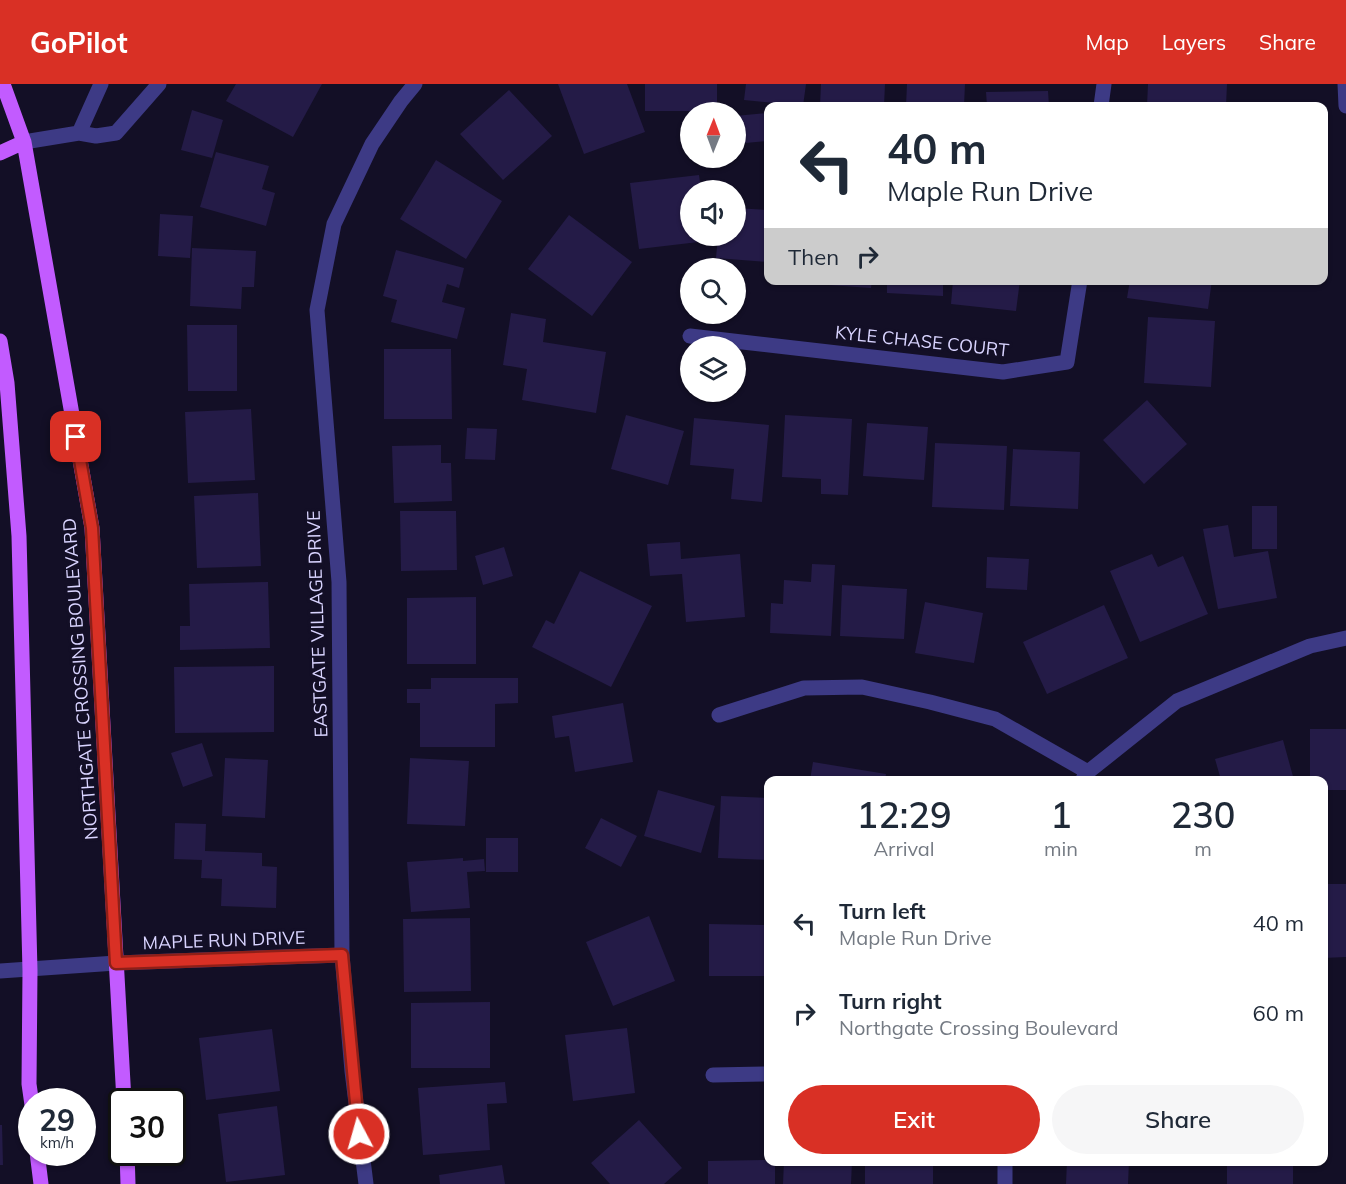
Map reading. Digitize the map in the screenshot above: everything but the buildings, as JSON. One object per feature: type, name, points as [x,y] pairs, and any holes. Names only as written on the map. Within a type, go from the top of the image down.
[{"type":"main road","name":"NORTHGATE CROSSING BOULEVARD","points":[[3,84],[24,142],[92,528],[123,1088]]},
{"type":"main road","points":[[0,153],[24,142]]},
{"type":"main road","points":[[0,341],[7,382],[19,536],[30,971],[30,1088]]},
{"type":"main road","points":[[39,1166],[41,1184]]},
{"type":"main road","points":[[127,1166],[128,1184]]},
{"type":"street","points":[[79,133],[101,84]]},
{"type":"street","points":[[24,142],[79,133],[96,136],[116,133],[159,84]]},
{"type":"street","points":[[1102,102],[1104,84]]},
{"type":"street","points":[[1345,84],[1346,106]]},
{"type":"street","name":"EASTGATE VILLAGE DRIVE","points":[[366,1184],[353,1082],[342,955],[339,582],[317,310],[334,224],[372,144],[414,85]]},
{"type":"street","name":"KYLE CHASE COURT","points":[[746,342],[1003,372],[1067,362],[1079,285]]},
{"type":"street","points":[[719,715],[804,688],[862,687],[995,718],[1085,776],[1177,700],[1310,646],[1346,638]]},
{"type":"street","name":"MAPLE RUN DRIVE","points":[[0,971],[30,971],[116,963],[342,955]]},
{"type":"street","points":[[713,1074],[764,1074]]},
{"type":"street","points":[[1005,1166],[1005,1184]]},
{"type":"route","points":[[76,437],[92,528],[116,963],[342,955],[359,1134]]}]
